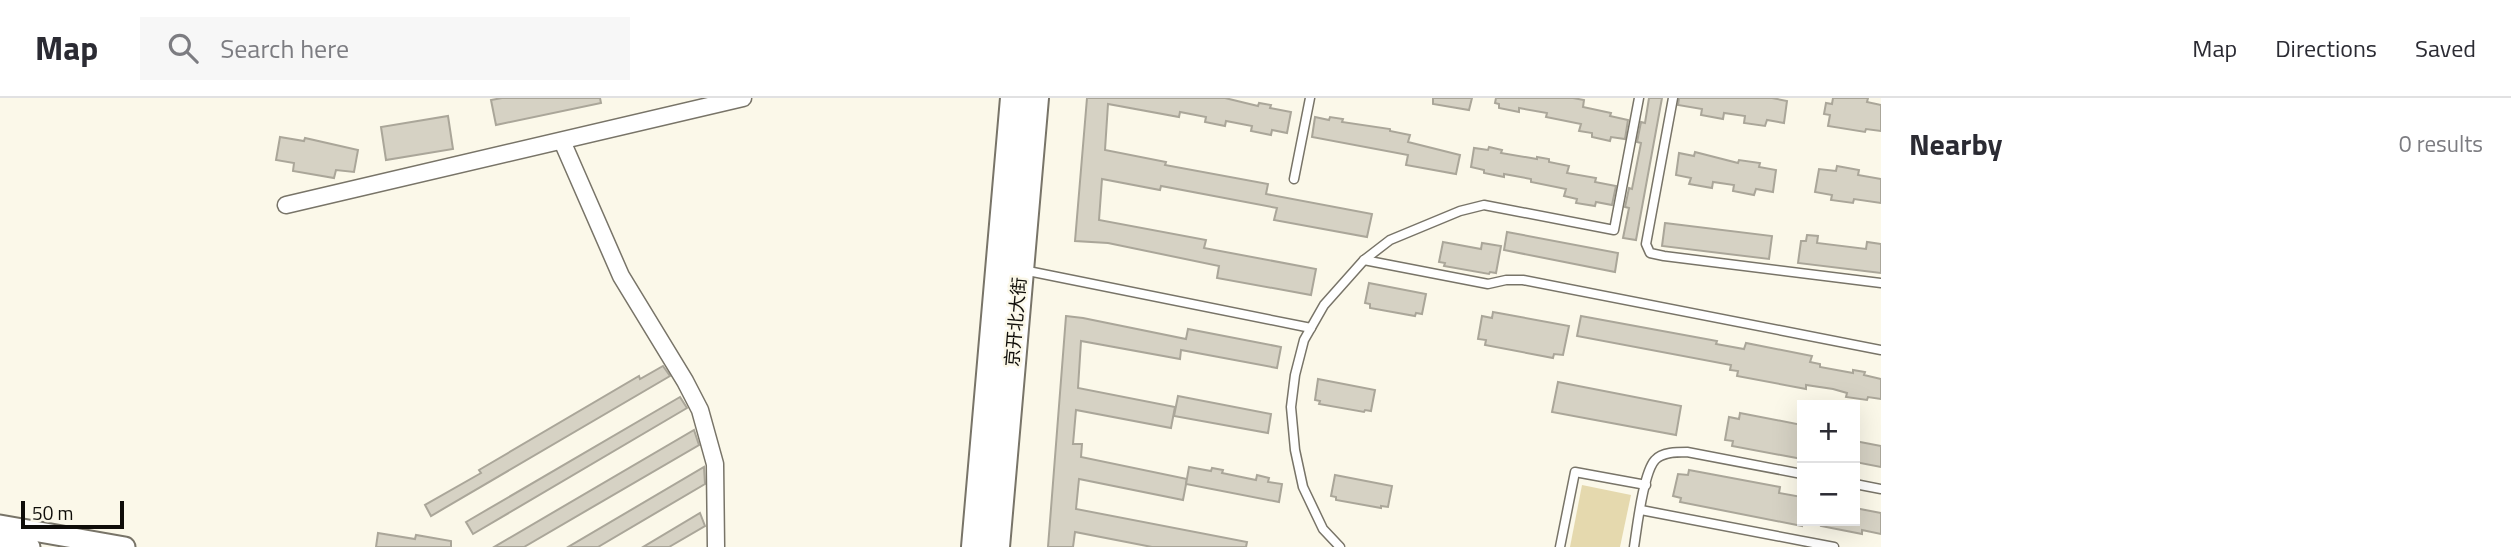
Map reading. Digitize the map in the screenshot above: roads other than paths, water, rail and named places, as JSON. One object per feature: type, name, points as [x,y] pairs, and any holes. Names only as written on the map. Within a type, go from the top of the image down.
[{"type":"main road","name":"京开北大街","points":[[974,547],[1013,98]]},
{"type":"main road","name":"京开北大街","points":[[997,547],[1036,98]]},
{"type":"street","points":[[286,205],[743,98]]},
{"type":"street","points":[[562,141],[621,276],[700,410],[715,464],[716,547]]},
{"type":"street","points":[[0,525],[125,547]]},
{"type":"street","points":[[0,542],[30,547]]},
{"type":"lane","points":[[1294,178],[1310,98]]},
{"type":"lane","points":[[1340,547],[1323,529],[1303,487],[1295,450],[1291,407],[1294,375],[1304,340],[1324,305],[1364,260],[1390,240],[1460,211],[1484,205],[1614,230],[1639,98]]},
{"type":"lane","points":[[1673,98],[1646,244],[1650,253],[1664,257],[1881,283]]},
{"type":"lane","points":[[1364,260],[1488,284],[1523,281],[1881,350]]},
{"type":"lane","points":[[1020,269],[1311,328]]},
{"type":"lane","points":[[1634,547],[1646,485],[1655,459],[1669,453],[1687,452],[1797,473]]},
{"type":"lane","points":[[1560,547],[1575,471],[1646,485]]},
{"type":"lane","points":[[1860,485],[1881,489]]},
{"type":"lane","points":[[1641,510],[1834,547]]}]
